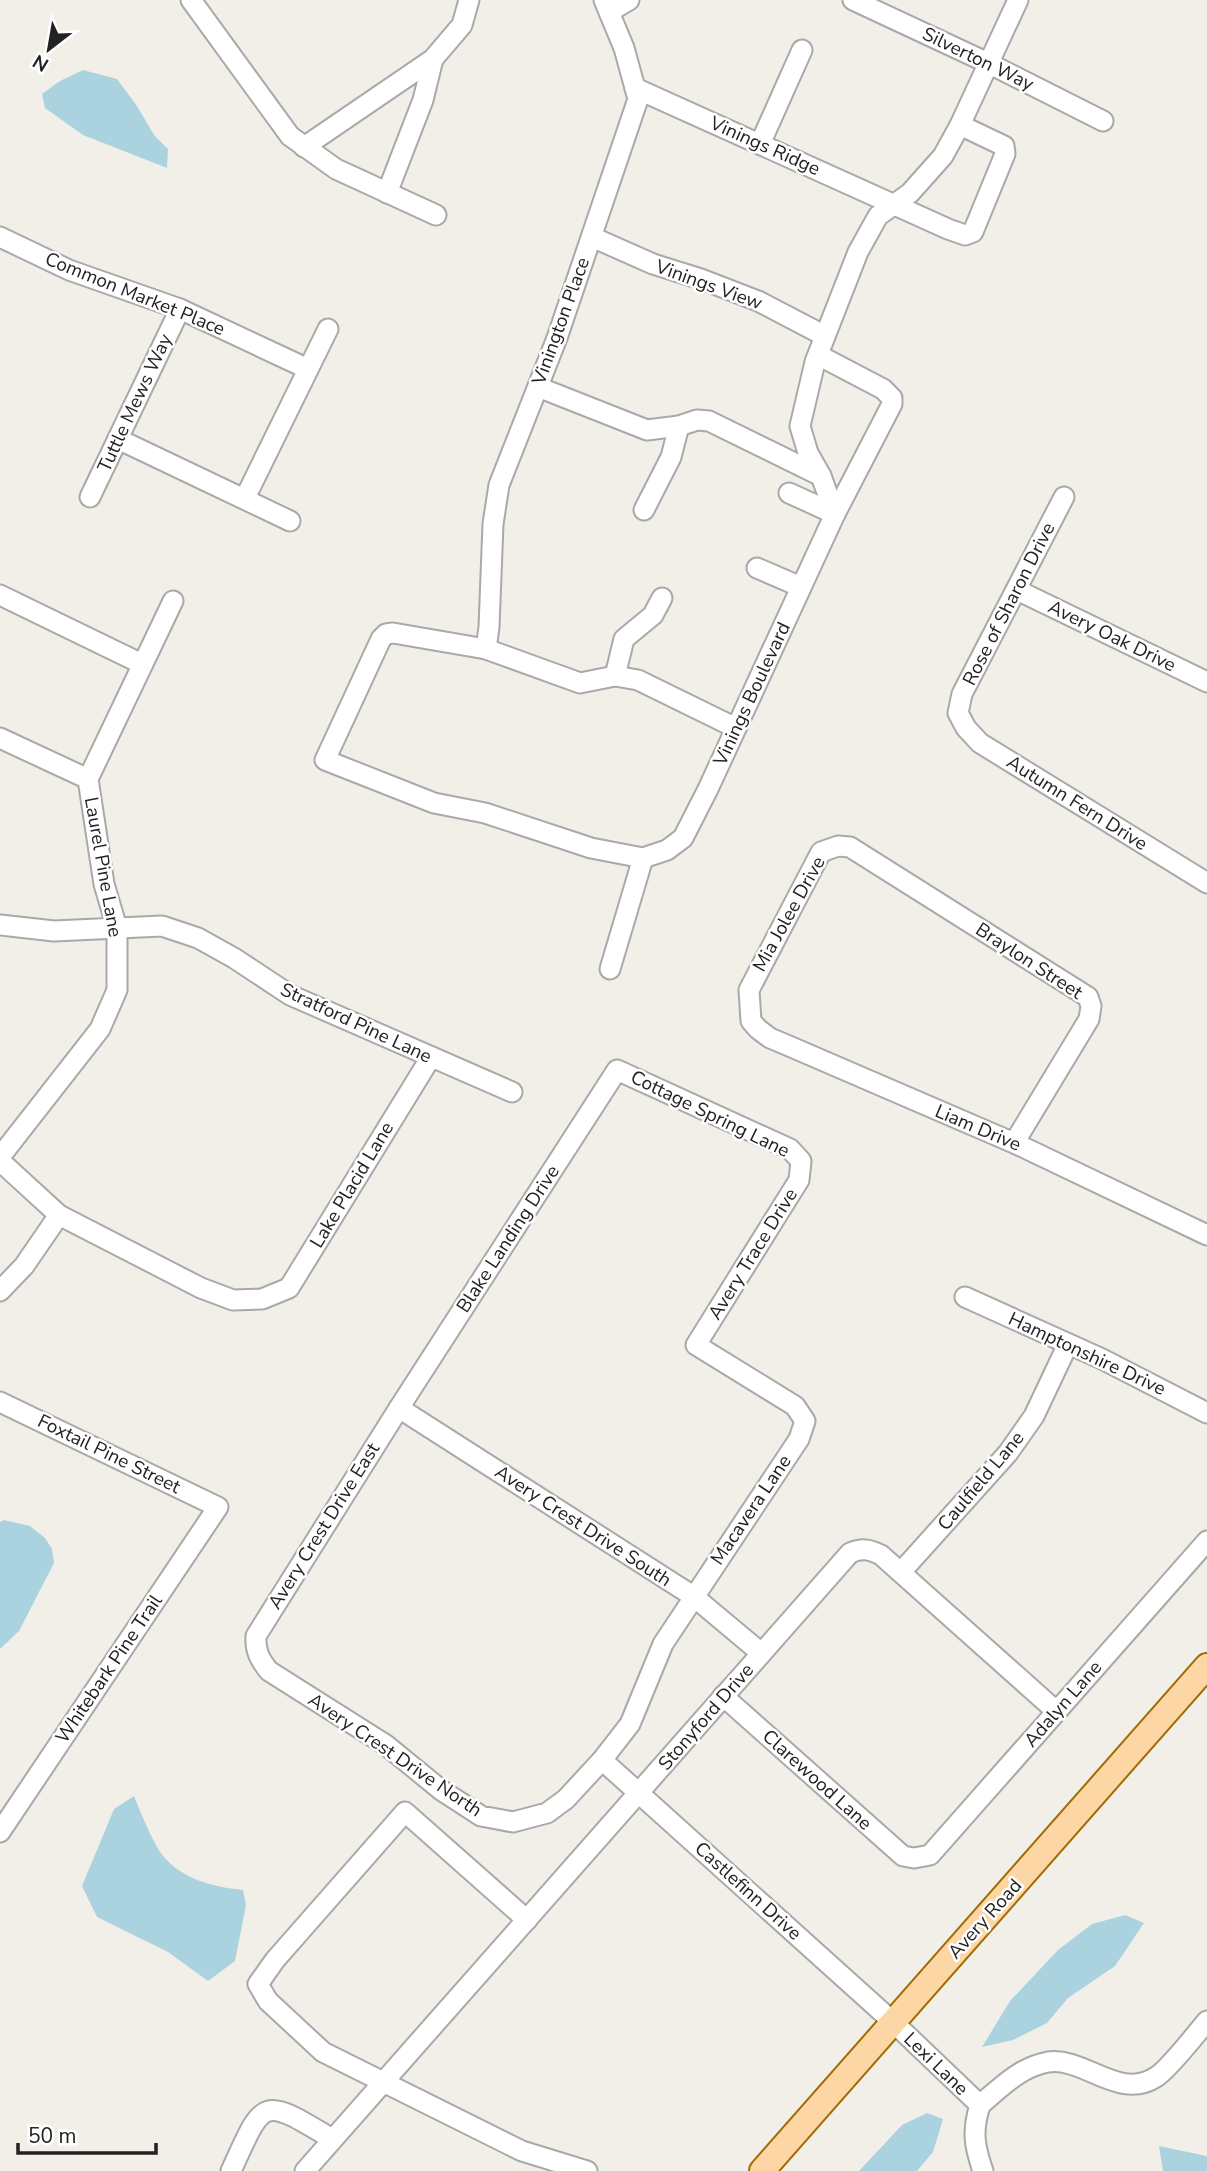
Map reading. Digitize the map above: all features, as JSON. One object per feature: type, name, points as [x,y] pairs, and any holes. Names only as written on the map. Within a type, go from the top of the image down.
[{"type":"main road","name":"Avery Road","points":[[762,2171],[1207,1666]]},
{"type":"street","points":[[191,0],[290,136],[336,170],[436,215]]},
{"type":"street","points":[[304,147],[433,59],[462,26],[469,0]]},
{"type":"street","points":[[607,6],[629,0]]},
{"type":"street","name":"Silverton Way","points":[[853,0],[988,63],[1102,121]]},
{"type":"street","points":[[835,513],[821,476],[808,453],[800,426],[821,345],[858,252],[878,216],[910,193],[943,156],[1018,0]]},
{"type":"street","name":"Vinington Place","points":[[486,649],[493,524],[499,485],[538,387],[638,99],[624,48],[607,6]]},
{"type":"street","points":[[760,144],[802,50]]},
{"type":"street","points":[[387,193],[424,100],[433,59]]},
{"type":"street","name":"Vinings Ridge","points":[[635,88],[895,204]]},
{"type":"street","points":[[895,204],[948,229],[965,235],[973,232],[1006,154],[1004,146],[960,125]]},
{"type":"street","name":"Common Market Place","points":[[0,237],[69,270],[180,309],[308,369]]},
{"type":"street","name":"Vinings View","points":[[592,237],[653,264],[758,301],[892,398],[892,404],[835,513]]},
{"type":"street","name":"Tuttle Mews Way","points":[[90,497],[180,309]]},
{"type":"street","points":[[245,498],[328,329]]},
{"type":"street","points":[[538,387],[647,430],[679,426],[697,420],[709,421],[821,476]]},
{"type":"street","points":[[644,510],[671,457],[679,426]]},
{"type":"street","points":[[118,439],[290,521]]},
{"type":"street","points":[[789,493],[835,513]]},
{"type":"street","name":"Rose of Sharon Drive","points":[[958,713],[962,694],[1064,497]]},
{"type":"street","name":"Vinings Boulevard","points":[[643,859],[667,850],[683,838],[835,513]]},
{"type":"street","points":[[757,568],[801,587]]},
{"type":"street","name":"Avery Oak Drive","points":[[1017,590],[1207,682]]},
{"type":"street","points":[[0,595],[142,664]]},
{"type":"street","points":[[615,676],[624,639],[653,615],[662,598]]},
{"type":"street","name":"Laurel Pine Lane","points":[[0,1159],[100,1029],[117,990],[117,928],[104,884],[88,779],[173,601]]},
{"type":"street","points":[[610,969],[643,859],[592,848],[485,813],[434,803],[325,760],[381,639],[386,634],[393,633],[486,649],[580,683],[615,676],[638,680],[736,728]]},
{"type":"street","name":"Autumn Fern Drive","points":[[958,713],[966,728],[981,743],[1207,883]]},
{"type":"street","points":[[0,738],[88,779]]},
{"type":"street","name":"Braylon Street","points":[[827,849],[850,847],[1088,997],[1091,1006],[1089,1019],[1013,1143]]},
{"type":"street","name":"Mia Jolee Drive","points":[[751,1021],[749,990],[754,976],[814,863],[821,852],[827,849]]},
{"type":"street","name":"Stratford Pine Lane","points":[[0,925],[54,931],[162,926],[198,938],[290,995],[512,1092]]},
{"type":"street","name":"Liam Drive","points":[[751,1021],[769,1038],[1013,1143],[1207,1235]]},
{"type":"street","name":"Lake Placid Lane","points":[[59,1215],[201,1288],[233,1300],[262,1299],[289,1288],[431,1057]]},
{"type":"street","name":"Cottage Spring Lane","points":[[617,1070],[790,1149],[801,1161]]},
{"type":"street","name":"Blake Landing Drive","points":[[399,1408],[617,1070]]},
{"type":"street","points":[[0,1159],[59,1215],[24,1266],[0,1291]]},
{"type":"street","name":"Avery Trace Drive","points":[[801,1161],[799,1180],[696,1346],[795,1406],[805,1421]]},
{"type":"street","name":"Hamptonshire Drive","points":[[965,1297],[1114,1365],[1207,1413]]},
{"type":"street","name":"Caulfield Lane","points":[[901,1572],[1015,1444],[1034,1416],[1068,1344]]},
{"type":"street","name":"Foxtail Pine Street","points":[[0,1402],[218,1507]]},
{"type":"street","name":"Avery Crest Drive South","points":[[399,1408],[693,1596],[761,1653]]},
{"type":"street","name":"Avery Crest Drive East","points":[[255,1647],[261,1626],[399,1408]]},
{"type":"street","name":"Macavera Lane","points":[[513,1822],[547,1813],[566,1799],[630,1724],[663,1644],[799,1439],[805,1421]]},
{"type":"street","name":"Whitebark Pine Trail","points":[[0,1832],[218,1507]]},
{"type":"street","name":"Adalyn Lane","points":[[914,1858],[930,1855],[1207,1541]]},
{"type":"street","name":"Stonyford Drive","points":[[305,2171],[850,1553],[860,1549],[881,1555],[1056,1711]]},
{"type":"street","name":"Avery Crest Drive North","points":[[255,1647],[261,1661],[270,1671],[386,1745],[441,1790],[481,1816],[513,1822]]},
{"type":"street","name":"Clarewood Lane","points":[[723,1696],[903,1856],[914,1858]]},
{"type":"street","name":"Castlefinn Drive","points":[[602,1760],[893,2022]]},
{"type":"street","points":[[527,1920],[405,1812],[275,1960],[258,1984],[268,2001],[323,2052],[384,2080],[522,2151],[587,2171]]},
{"type":"street","points":[[983,2171],[976,2150],[974,2126],[980,2105],[1021,2071],[1049,2062],[1070,2064],[1104,2078],[1133,2085],[1157,2077],[1207,2021]]},
{"type":"street","name":"Lexi Lane","points":[[893,2022],[980,2105]]},
{"type":"street","points":[[231,2171],[252,2124],[267,2110],[284,2111],[332,2139]]},
{"type":"water","points":[[83,70],[117,79],[154,135],[168,149],[167,168],[83,135],[45,108],[42,94],[60,81]]},
{"type":"water","points":[[4,1520],[30,1526],[45,1538],[52,1549],[54,1563],[19,1631],[0,1649],[0,1522]]},
{"type":"water","points":[[134,1796],[157,1847],[173,1866],[194,1879],[243,1890],[246,1905],[235,1961],[208,1981],[168,1952],[97,1917],[82,1886],[114,1809]]},
{"type":"water","points":[[1125,1915],[1144,1923],[1115,1966],[1068,1998],[1047,2023],[1013,2040],[982,2047],[1010,2001],[1058,1950],[1092,1924]]},
{"type":"water","points":[[927,2113],[943,2119],[933,2152],[917,2171],[859,2171],[902,2125]]},
{"type":"water","points":[[1159,2146],[1207,2156],[1207,2171],[1163,2171]]}]
